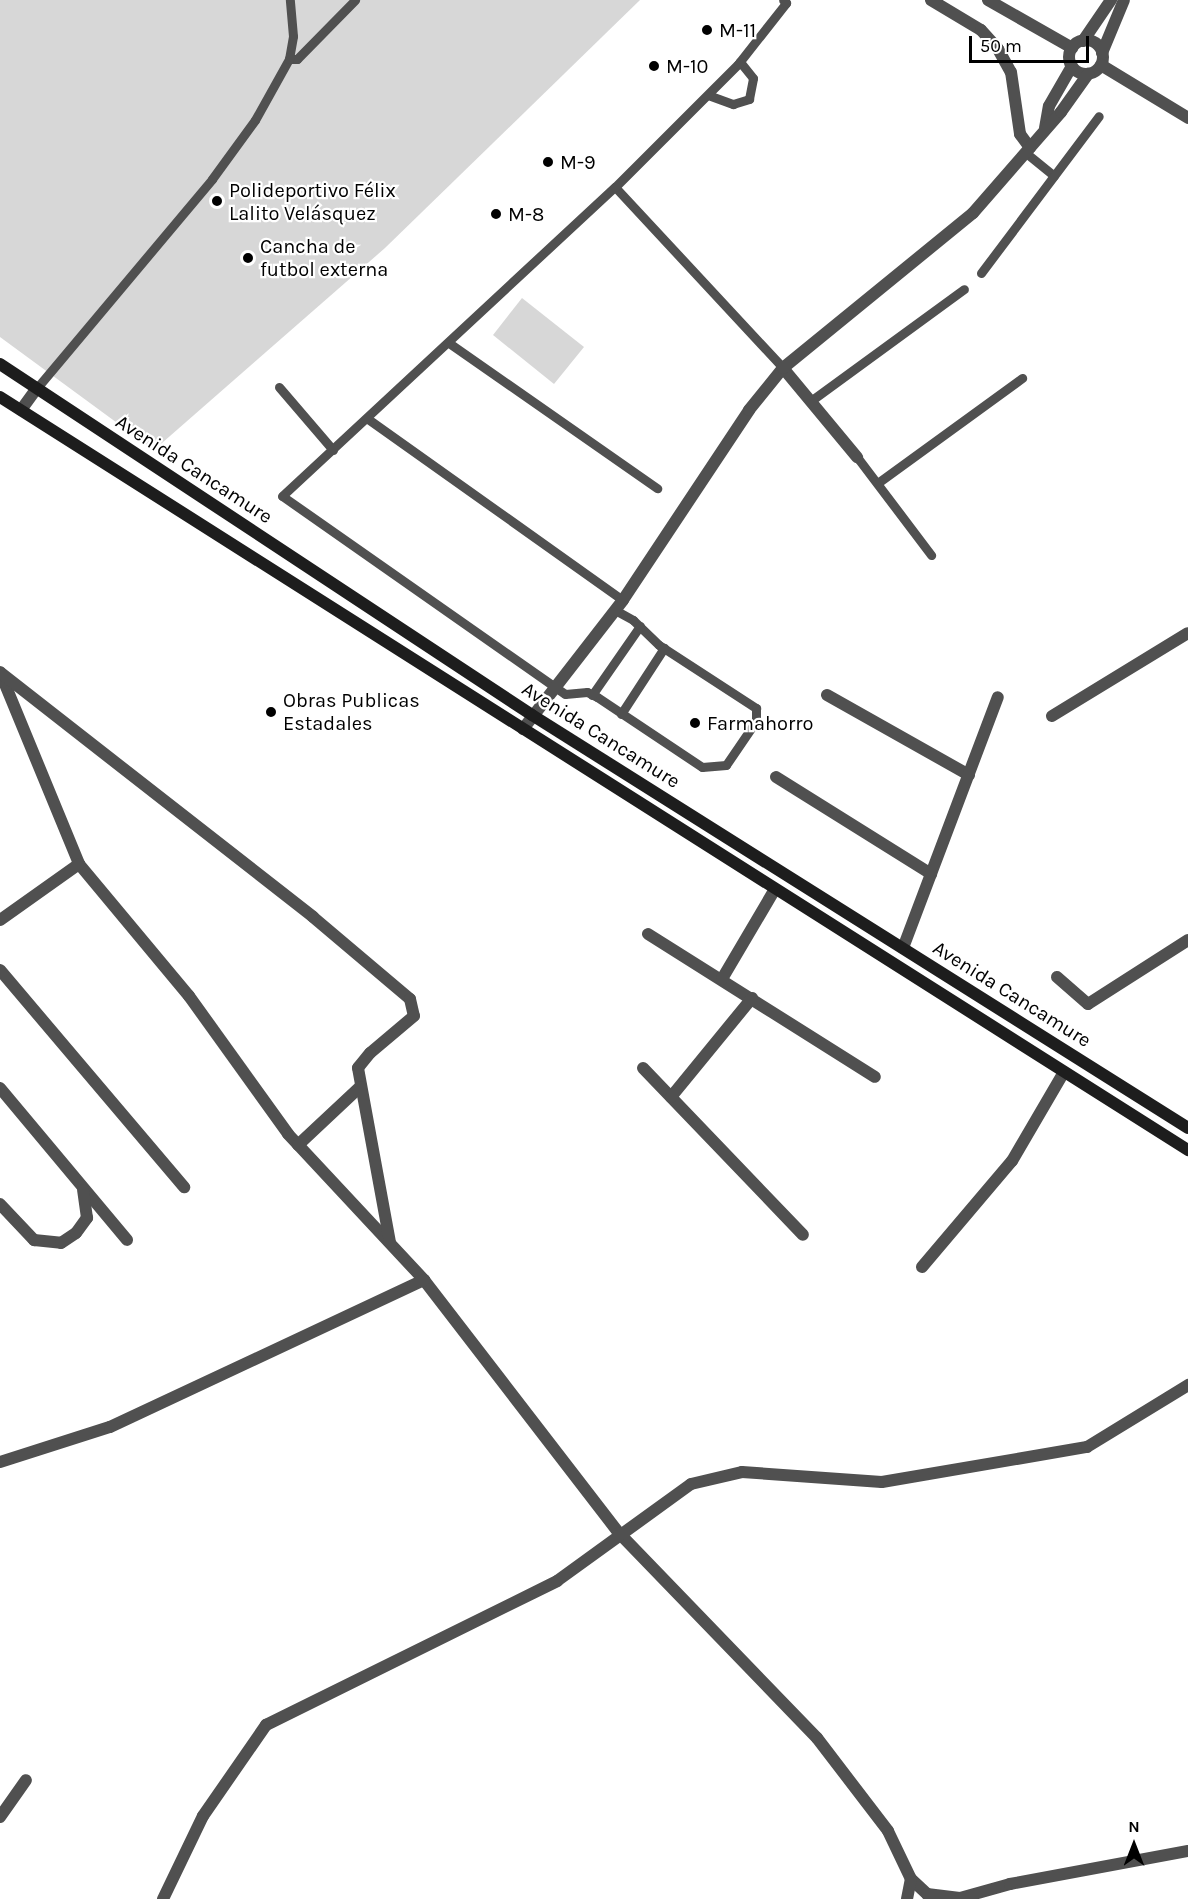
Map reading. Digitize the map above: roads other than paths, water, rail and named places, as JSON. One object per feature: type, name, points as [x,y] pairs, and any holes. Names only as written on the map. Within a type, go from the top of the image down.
[{"type":"main road","name":"Avenida Cancamure","points":[[0,364],[532,715],[1188,1128]]},
{"type":"main road","name":"Avenida Cancamure","points":[[0,397],[1188,1150]]},
{"type":"street","points":[[931,0],[981,30],[998,49],[1011,72],[1020,134],[1028,150]]},
{"type":"street","points":[[988,0],[1072,48]]},
{"type":"street","points":[[1072,48],[1083,41],[1111,0]]},
{"type":"street","points":[[523,729],[619,605],[749,410],[783,369],[965,220],[1028,150],[1102,59],[1124,0]]},
{"type":"street","points":[[1083,41],[1095,43],[1102,59],[1188,118]]},
{"type":"street","points":[[1045,129],[1050,106],[1072,66],[1072,48]]},
{"type":"street","points":[[1072,66],[1088,74]]},
{"type":"street","points":[[783,369],[812,400],[857,457]]},
{"type":"street","points":[[21,410],[36,389]]},
{"type":"street","points":[[1052,716],[1188,633]]},
{"type":"street","points":[[0,672],[79,864],[189,996],[298,1145],[424,1280],[619,1533],[817,1738],[888,1831],[911,1879],[927,1893],[960,1898],[1010,1884],[1188,1851]]},
{"type":"street","points":[[0,672],[313,917],[410,999],[414,1016],[361,1061],[360,1087],[390,1244]]},
{"type":"street","points":[[827,695],[969,775]]},
{"type":"street","points":[[903,948],[998,697]]},
{"type":"street","points":[[776,777],[931,874]]},
{"type":"street","points":[[0,920],[79,864]]},
{"type":"street","points":[[722,979],[776,889]]},
{"type":"street","points":[[648,934],[875,1077]]},
{"type":"street","points":[[1057,977],[1088,1004],[1188,940]]},
{"type":"street","points":[[0,970],[184,1188]]},
{"type":"street","points":[[671,1097],[752,998]]},
{"type":"street","points":[[643,1068],[803,1235]]},
{"type":"street","points":[[922,1267],[1011,1161],[1064,1072]]},
{"type":"street","points":[[298,1145],[360,1087]]},
{"type":"street","points":[[0,1088],[127,1240]]},
{"type":"street","points":[[0,1204],[34,1240],[60,1243],[76,1233],[87,1218],[86,1194],[78,1179]]},
{"type":"street","points":[[0,1462],[110,1427],[424,1280]]},
{"type":"street","points":[[163,1899],[203,1816],[266,1725],[557,1581],[619,1533],[691,1484],[742,1472],[882,1482],[1087,1447],[1188,1385]]},
{"type":"street","points":[[0,1817],[26,1780]]},
{"type":"street","points":[[907,1899],[911,1879]]},
{"type":"lane","points":[[36,389],[212,179],[255,120],[289,59],[293,36],[290,0]]},
{"type":"lane","points":[[289,59],[297,59],[355,0]]},
{"type":"lane","points":[[368,419],[619,605],[664,648],[756,708],[756,722],[726,765],[710,769],[702,767],[592,695],[565,693],[282,496],[368,419],[615,187],[708,95],[740,62],[786,3],[783,0]]},
{"type":"lane","points":[[708,95],[733,104],[749,99],[753,78],[740,62]]},
{"type":"lane","points":[[981,273],[1099,116]]},
{"type":"lane","points":[[1028,150],[1054,176]]},
{"type":"lane","points":[[615,187],[783,369]]},
{"type":"lane","points":[[812,400],[964,289]]},
{"type":"lane","points":[[449,343],[657,488]]},
{"type":"lane","points":[[879,482],[1022,378]]},
{"type":"lane","points":[[279,387],[333,450]]},
{"type":"lane","points":[[857,457],[879,482],[931,555]]},
{"type":"lane","points":[[592,695],[640,626]]},
{"type":"lane","points":[[621,714],[664,648]]},
{"type":"place","name":"M-11","points":[[707,30]]},
{"type":"place","name":"M-10","points":[[654,66]]},
{"type":"place","name":"M-9","points":[[548,162]]},
{"type":"place","name":"Polideportivo Félix Lalito Velásquez","points":[[217,201]]},
{"type":"place","name":"M-8","points":[[496,214]]},
{"type":"place","name":"Cancha de futbol externa","points":[[248,258]]},
{"type":"place","name":"Obras Publicas Estadales","points":[[271,712]]},
{"type":"place","name":"Farmahorro","points":[[695,723]]}]
